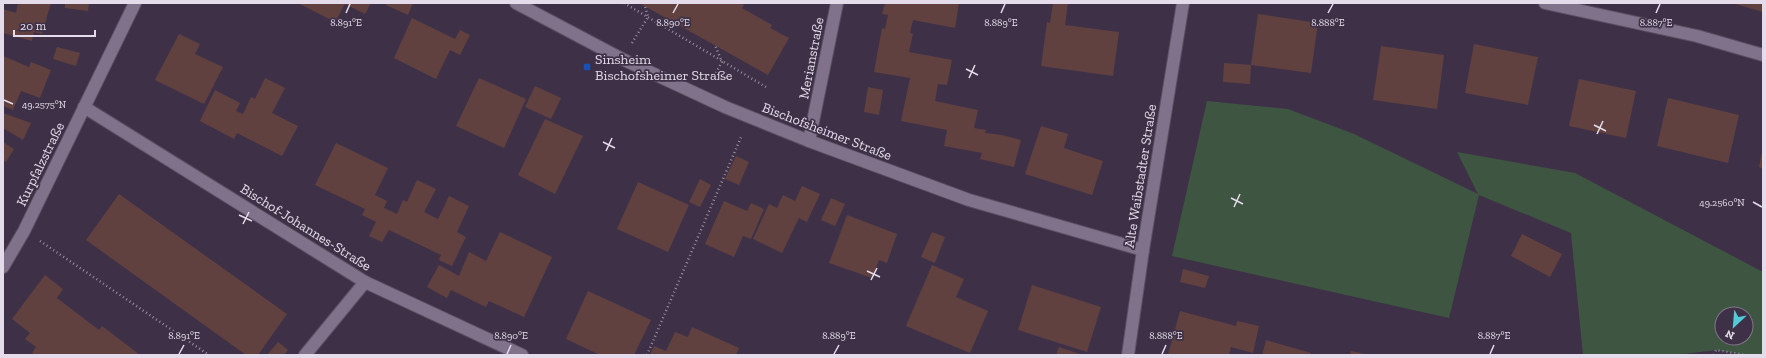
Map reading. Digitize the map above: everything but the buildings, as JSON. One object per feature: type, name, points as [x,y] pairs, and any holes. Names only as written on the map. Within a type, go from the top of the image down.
[{"type":"street","name":"Kurpfalzstraße","points":[[3,267],[24,231],[135,3]]},
{"type":"street","name":"Bischofsheimer Straße","points":[[516,3],[622,59],[750,118],[969,200],[1143,250]]},
{"type":"street","name":"Merianstraße","points":[[809,141],[837,3]]},
{"type":"street","name":"Alte Waibstadter Straße","points":[[1128,355],[1143,250],[1183,3]]},
{"type":"street","points":[[1545,3],[1560,4],[1697,36],[1763,55]]},
{"type":"street","name":"Bischof-Johannes-Straße","points":[[84,107],[365,282],[522,355]]},
{"type":"street","points":[[305,355],[365,282]]},
{"type":"path","points":[[624,3],[766,87]]},
{"type":"path","points":[[622,59],[648,17],[645,6]]},
{"type":"path","points":[[714,45],[722,62]]},
{"type":"path","points":[[703,97],[722,62]]},
{"type":"path","points":[[647,355],[732,155],[750,118]]},
{"type":"path","points":[[24,231],[209,355]]},
{"type":"path","points":[[1714,355],[1716,350],[1746,355]]},
{"type":"green space","points":[[1207,101],[1288,109],[1354,134],[1478,194],[1457,152],[1575,173],[1763,272],[1763,355],[1745,355],[1716,350],[1676,355],[1583,355],[1571,233],[1479,195],[1449,318],[1172,256]]},
{"type":"place","name":"Sinsheim Bischofsheimer Straße","points":[[587,67]]}]
